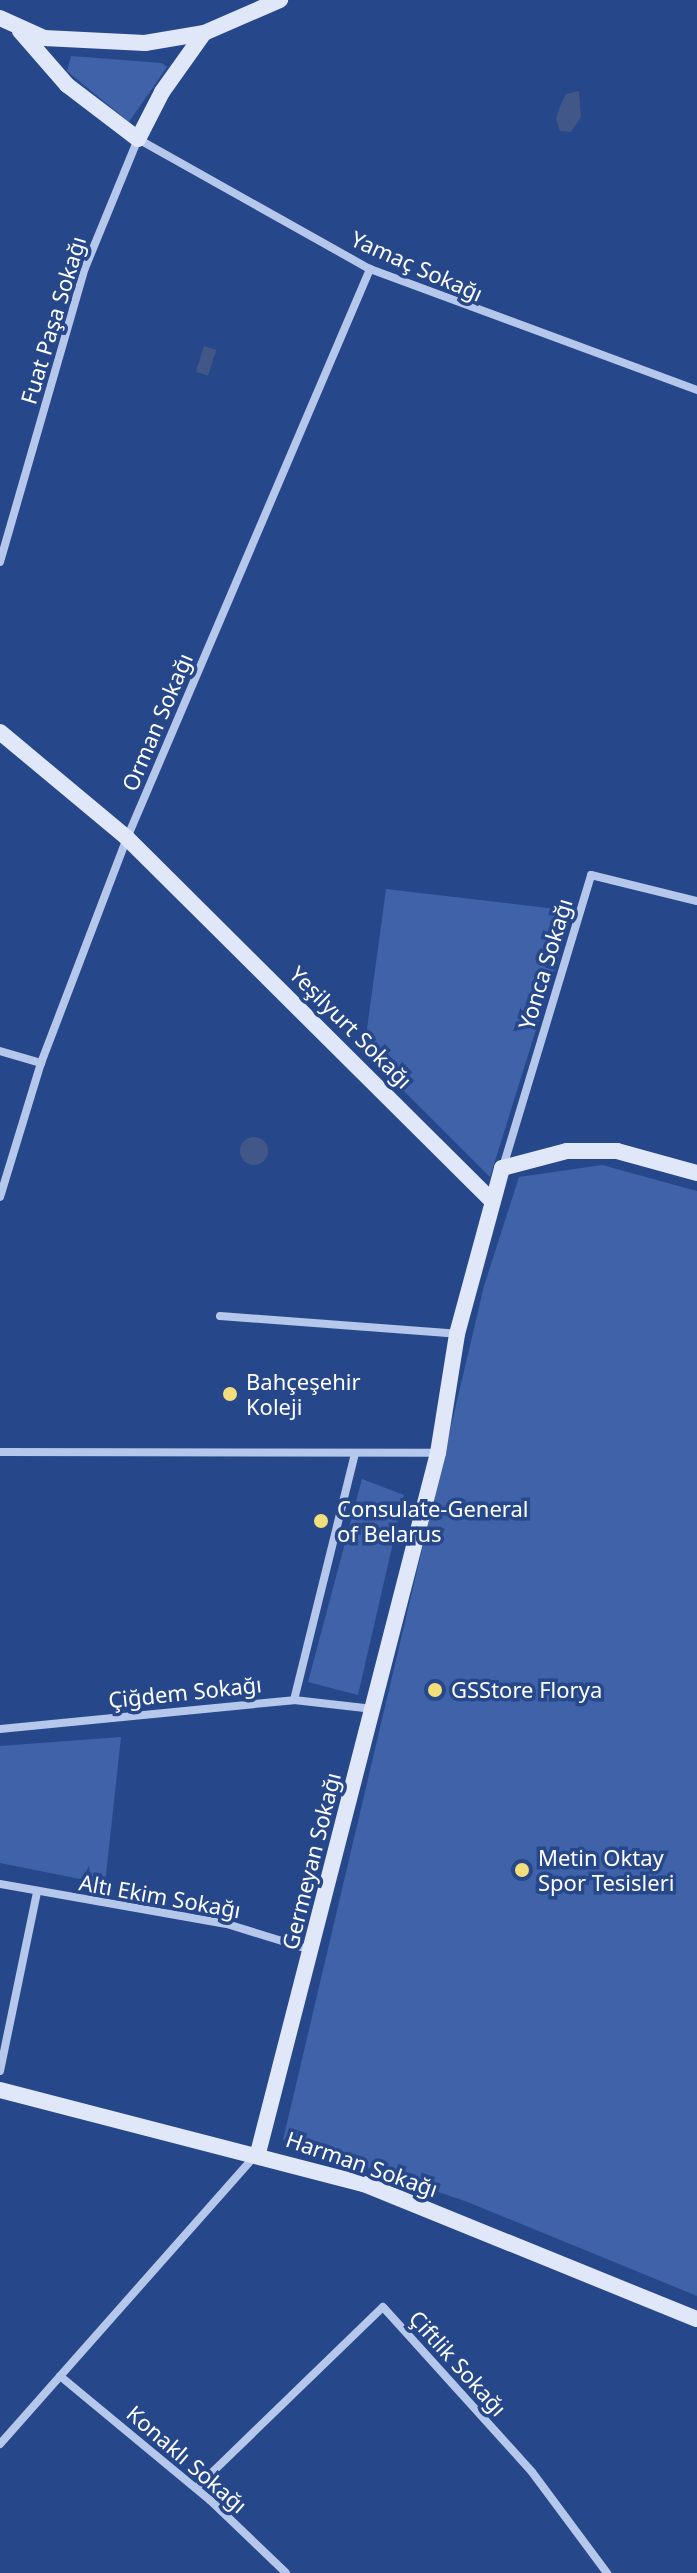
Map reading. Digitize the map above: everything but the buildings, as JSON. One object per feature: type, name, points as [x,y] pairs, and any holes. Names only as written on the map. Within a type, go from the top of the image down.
[{"type":"main road","points":[[20,31],[44,38],[145,43],[204,33],[280,0]]},
{"type":"main road","points":[[0,18],[20,31],[67,85],[138,139],[162,92],[204,33]]},
{"type":"main road","name":"Yeşilyurt Sokağı","points":[[0,732],[127,838],[492,1201]]},
{"type":"main road","points":[[492,1201],[502,1168],[567,1151],[617,1151],[697,1173]]},
{"type":"main road","name":"Germeyan Sokağı","points":[[258,2153],[438,1453],[457,1334],[492,1201]]},
{"type":"main road","name":"Harman Sokağı","points":[[0,2090],[258,2153],[364,2184],[697,2319]]},
{"type":"street","name":"Yamaç Sokağı","points":[[138,139],[370,269],[496,320],[697,390]]},
{"type":"street","name":"Fuat Paşa Sokağı","points":[[0,562],[85,268],[138,139]]},
{"type":"street","name":"Orman Sokağı","points":[[0,1197],[41,1063],[127,838],[370,269]]},
{"type":"street","name":"Yonca Sokağı","points":[[502,1168],[591,875],[697,901]]},
{"type":"street","points":[[0,1051],[41,1063]]},
{"type":"street","points":[[220,1316],[457,1334]]},
{"type":"street","points":[[0,1452],[438,1453]]},
{"type":"street","points":[[294,1700],[355,1454]]},
{"type":"street","name":"Çiğdem Sokağı","points":[[0,1729],[294,1700],[373,1709]]},
{"type":"street","name":"Altı Ekim Sokağı","points":[[0,1884],[227,1924],[311,1950]]},
{"type":"street","points":[[0,2071],[37,1892]]},
{"type":"street","name":"Germeyan Sokağı","points":[[0,2444],[258,2153]]},
{"type":"street","name":"Çiftlik Sokağı","points":[[196,2488],[383,2307],[532,2472],[607,2573]]},
{"type":"street","name":"Konaklı Sokağı","points":[[60,2376],[196,2488],[286,2573]]},
{"type":"shaded area","points":[[71,56],[162,63],[167,67],[129,122],[67,71]]},
{"type":"shaded area","points":[[579,91],[581,117],[571,132],[560,131],[556,119],[560,106],[566,94]]},
{"type":"shaded area","points":[[204,346],[216,350],[208,376],[196,372]]},
{"type":"shaded area","points":[[386,889],[573,911],[490,1177],[364,1051]]},
{"type":"shaded area","points":[[254,1137],[264,1141],[268,1151],[264,1161],[254,1165],[244,1161],[240,1151],[244,1141]]},
{"type":"shaded area","name":"Metin Oktay Spor Tesisleri","points":[[602,1165],[697,1191],[697,2296],[465,2201],[283,2140],[484,1286],[519,1177]]},
{"type":"shaded area","points":[[362,1479],[404,1495],[358,1695],[308,1682]]},
{"type":"shaded area","points":[[121,1737],[105,1884],[0,1863],[0,1746]]},
{"type":"place","name":"Bahçeşehir Koleji","points":[[230,1394]]},
{"type":"place","name":"Consulate-General of Belarus","points":[[321,1521]]},
{"type":"place","name":"GSStore Florya","points":[[435,1690]]},
{"type":"place","name":"Metin Oktay Spor Tesisleri","points":[[522,1870]]}]
